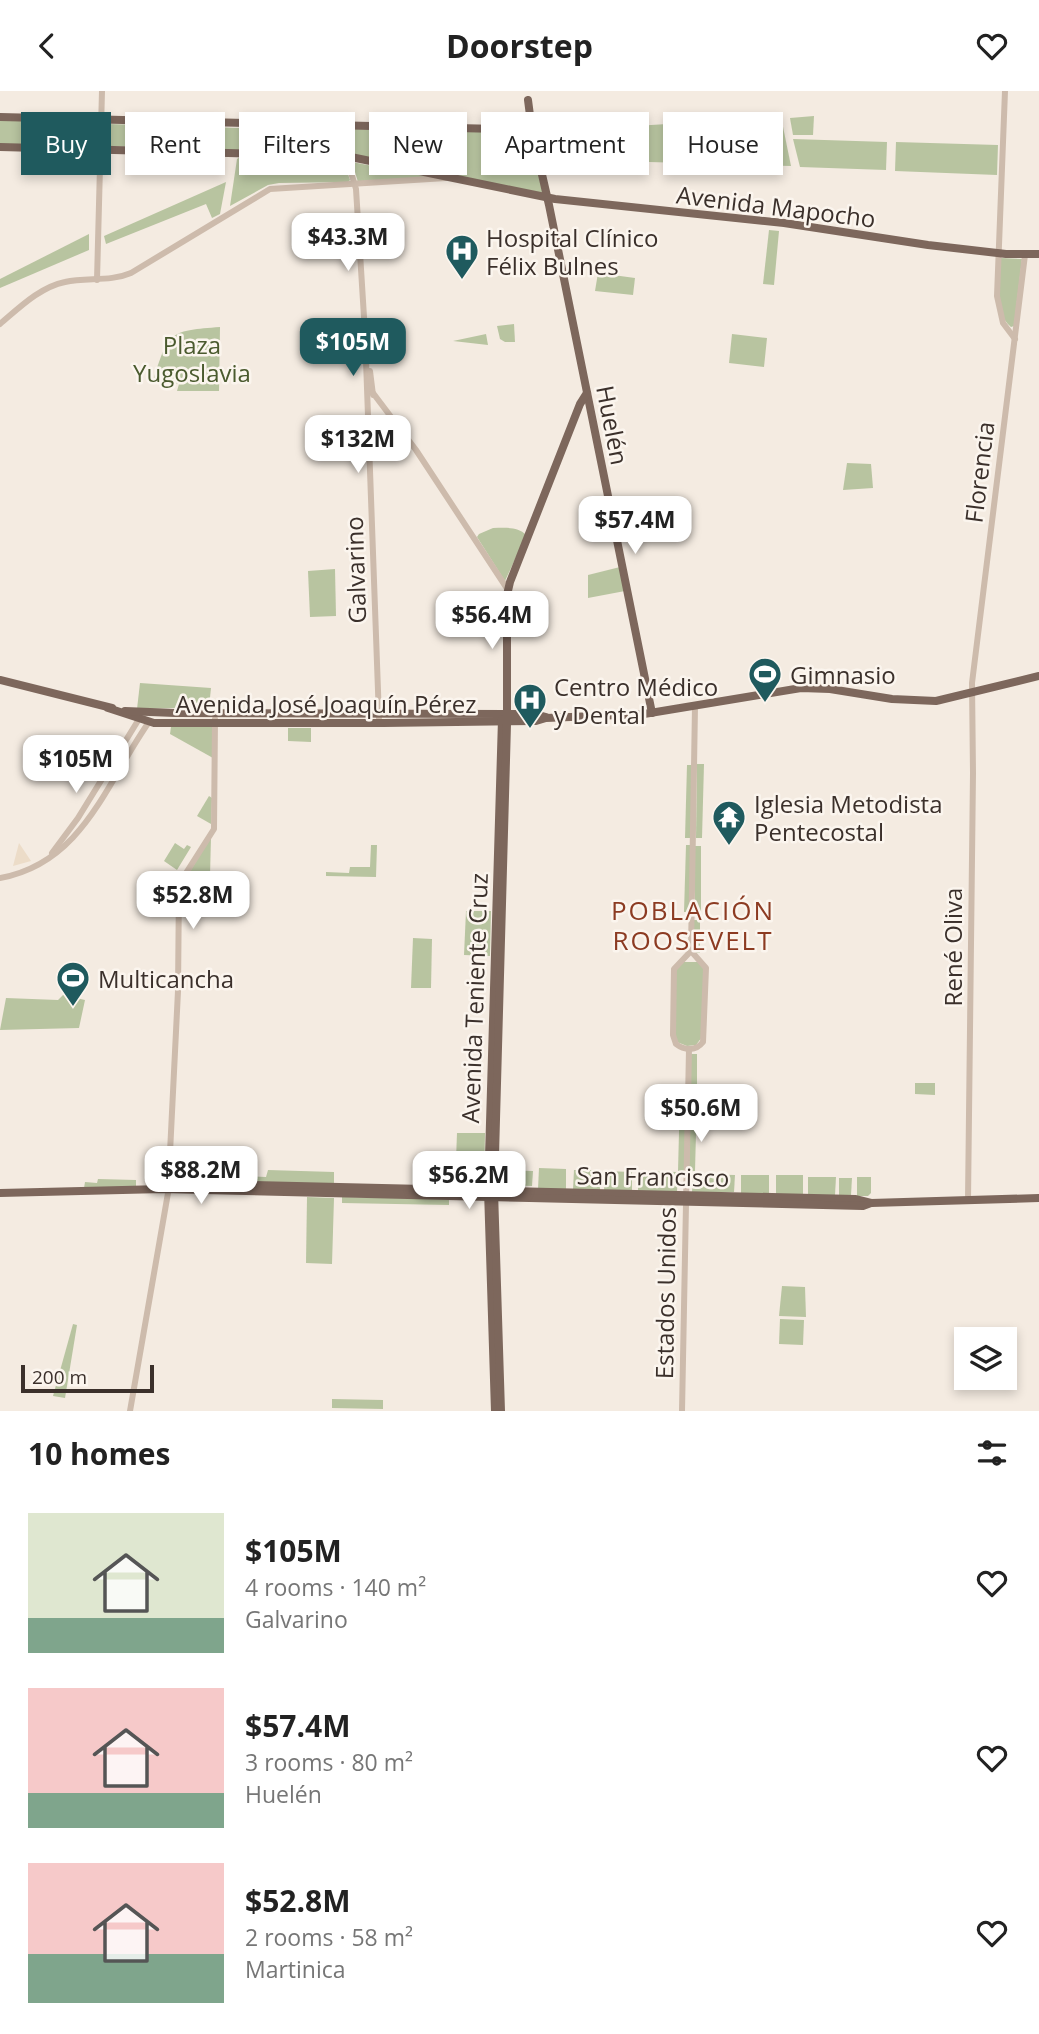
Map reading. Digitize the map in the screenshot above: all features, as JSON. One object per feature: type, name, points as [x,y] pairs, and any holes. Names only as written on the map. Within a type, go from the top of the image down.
[{"type":"main road","points":[[0,117],[21,117]]},
{"type":"main road","points":[[111,119],[481,129]]},
{"type":"main road","name":"Avenida Mapocho","points":[[0,146],[21,147]]},
{"type":"main road","name":"Avenida Mapocho","points":[[111,149],[239,153]]},
{"type":"main road","name":"Avenida Mapocho","points":[[355,158],[548,198],[784,223],[897,241],[1039,253]]},
{"type":"main road","name":"Huelén","points":[[543,175],[587,393]]},
{"type":"main road","name":"Avenida Teniente Cruz","points":[[495,1411],[491,1194],[508,590],[587,393]]},
{"type":"main road","name":"Huelén","points":[[585,403],[652,713]]},
{"type":"main road","name":"Avenida José Joaquín Pérez","points":[[0,680],[108,708],[149,722],[297,723],[504,718],[535,714],[546,718],[652,713],[801,688],[830,689],[914,701],[936,701],[1039,676]]},
{"type":"main road","name":"Avenida José Joaquín Pérez","points":[[108,708],[173,713],[297,713],[379,719]]},
{"type":"main road","points":[[139,719],[148,715],[173,713]]},
{"type":"main road","points":[[297,713],[297,723]]},
{"type":"main road","name":"San Francisco","points":[[0,1193],[182,1190],[211,1185],[863,1206],[872,1203],[1039,1198]]},
{"type":"main road","name":"Avenida Teniente Cruz","points":[[491,1194],[501,1411]]},
{"type":"street","points":[[102,91],[102,112]]},
{"type":"street","points":[[1004,91],[998,307],[1004,326],[1015,339]]},
{"type":"street","points":[[97,280],[100,175]]},
{"type":"street","name":"Galvarino","points":[[352,175],[355,184],[367,359],[379,719]]},
{"type":"street","points":[[0,324],[28,300],[53,286],[68,281],[97,280],[131,273],[267,190],[449,178]]},
{"type":"street","name":"Florencia","points":[[973,693],[1023,253]]},
{"type":"street","name":"Galvarino","points":[[367,359],[373,393],[369,417]]},
{"type":"street","points":[[371,407],[380,401],[382,391]]},
{"type":"street","points":[[373,393],[508,590]]},
{"type":"street","name":"René Oliva","points":[[968,1200],[973,693]]},
{"type":"street","points":[[691,951],[707,969],[705,1036],[702,1045],[689,1049],[677,1044],[673,1035],[674,971],[677,964],[691,951],[695,706]]},
{"type":"street","points":[[130,1411],[169,1189],[178,991],[179,884],[214,829],[215,713]]},
{"type":"street","points":[[49,857],[74,824],[139,719]]},
{"type":"street","points":[[0,878],[27,870],[63,849],[83,827],[149,722]]},
{"type":"street","points":[[684,959],[699,960]]},
{"type":"street","name":"Estados Unidos","points":[[682,1411],[689,1049]]},
{"type":"green space","points":[[814,116],[813,135],[793,135],[790,118]]},
{"type":"green space","points":[[0,120],[21,121],[21,144],[0,144]]},
{"type":"green space","points":[[111,124],[125,125],[125,147],[111,146]]},
{"type":"green space","points":[[663,124],[663,162],[649,162],[649,125]]},
{"type":"green space","points":[[783,127],[791,166],[783,166]]},
{"type":"green space","points":[[225,128],[239,128],[239,151],[225,150]]},
{"type":"green space","points":[[355,129],[369,129],[369,158],[355,155]]},
{"type":"green space","points":[[467,132],[481,132],[481,175],[539,175],[542,193],[453,175],[467,175]]},
{"type":"green space","points":[[793,139],[887,142],[886,170],[800,167]]},
{"type":"green space","points":[[896,142],[998,145],[997,175],[895,171]]},
{"type":"green space","points":[[239,158],[239,175],[348,175],[350,180],[268,185],[230,206]]},
{"type":"green space","points":[[355,163],[369,165],[369,175],[419,175],[434,178],[358,182]]},
{"type":"green space","points":[[226,182],[220,214],[212,218],[206,204],[106,244],[104,236]]},
{"type":"green space","points":[[769,230],[779,231],[774,285],[763,284]]},
{"type":"green space","points":[[89,234],[89,250],[0,288],[0,279]]},
{"type":"green space","points":[[1001,258],[1022,259],[1014,326],[1011,327],[1005,321],[1000,305]]},
{"type":"green space","points":[[598,273],[635,278],[633,295],[595,291]]},
{"type":"green space","points":[[514,324],[515,342],[500,339],[497,326]]},
{"type":"green space","name":"Plaza Yugoslavia","points":[[220,327],[219,391],[177,391],[179,384],[154,378],[164,350],[174,336],[191,330]]},
{"type":"green space","points":[[486,334],[488,345],[453,341]]},
{"type":"green space","points":[[732,334],[767,338],[764,367],[729,363]]},
{"type":"green space","points":[[847,463],[871,464],[873,488],[843,490]]},
{"type":"green space","points":[[493,528],[515,529],[526,535],[505,581],[477,537]]},
{"type":"green space","points":[[620,567],[625,591],[588,598],[588,575]]},
{"type":"green space","points":[[335,569],[336,616],[310,617],[308,571]]},
{"type":"green space","points":[[140,683],[211,688],[209,707],[137,709]]},
{"type":"green space","points":[[213,726],[213,758],[170,734],[171,727]]},
{"type":"green space","points":[[288,728],[311,728],[311,742],[288,741]]},
{"type":"green space","points":[[697,764],[704,764],[702,838],[696,838]]},
{"type":"green space","points":[[687,765],[693,765],[691,838],[685,838]]},
{"type":"green space","points":[[209,796],[212,798],[211,824],[197,816]]},
{"type":"green space","points":[[211,837],[210,876],[190,875],[189,873]]},
{"type":"green space","points":[[175,843],[184,849],[187,845],[191,847],[177,870],[164,861]]},
{"type":"green space","points":[[371,845],[377,845],[376,877],[326,876],[326,872],[349,873],[350,867],[370,867]]},
{"type":"green space","points":[[686,845],[691,845],[690,912],[684,912]]},
{"type":"green space","points":[[695,846],[701,846],[701,913],[695,913]]},
{"type":"green space","points":[[466,911],[491,911],[490,956],[464,955]]},
{"type":"green space","points":[[694,920],[700,920],[700,953],[694,953]]},
{"type":"green space","points":[[413,938],[432,939],[431,988],[411,988]]},
{"type":"green space","points":[[683,962],[699,962],[704,968],[702,1037],[696,1045],[687,1046],[677,1042],[675,1037],[676,969]]},
{"type":"green space","points":[[63,995],[85,1000],[79,1028],[0,1030],[6,998],[58,1000]]},
{"type":"green space","points":[[691,1054],[697,1054],[697,1088],[690,1088]]},
{"type":"green space","points":[[915,1083],[935,1083],[935,1095],[915,1094]]},
{"type":"green space","points":[[680,1094],[686,1095],[685,1171],[678,1171]]},
{"type":"green space","points":[[690,1095],[697,1095],[695,1171],[689,1171]]},
{"type":"green space","points":[[457,1133],[485,1133],[484,1187],[455,1187]]},
{"type":"green space","points":[[539,1168],[566,1169],[566,1190],[538,1189]]},
{"type":"green space","points":[[268,1170],[334,1172],[334,1185],[228,1182],[227,1175],[266,1177]]},
{"type":"green space","points":[[498,1170],[533,1171],[532,1186],[498,1185]]},
{"type":"green space","points":[[574,1170],[600,1170],[600,1191],[573,1190]]},
{"type":"green space","points":[[605,1171],[632,1172],[632,1190],[604,1190]]},
{"type":"green space","points":[[638,1171],[678,1172],[677,1191],[638,1191]]},
{"type":"green space","points":[[173,1173],[220,1175],[220,1181],[174,1187]]},
{"type":"green space","points":[[693,1174],[735,1175],[734,1192],[692,1192]]},
{"type":"green space","points":[[741,1175],[769,1175],[769,1194],[741,1193]]},
{"type":"green space","points":[[776,1175],[803,1175],[803,1195],[776,1194]]},
{"type":"green space","points":[[808,1177],[836,1177],[835,1195],[808,1195]]},
{"type":"green space","points":[[857,1177],[871,1177],[871,1193],[868,1196],[857,1196]]},
{"type":"green space","points":[[839,1178],[852,1178],[851,1195],[839,1195]]},
{"type":"green space","points":[[98,1179],[136,1180],[136,1187],[84,1188],[85,1182],[97,1183]]},
{"type":"green space","points":[[307,1197],[334,1198],[332,1264],[306,1263]]},
{"type":"green space","points":[[342,1197],[449,1199],[449,1205],[342,1203]]},
{"type":"green space","points":[[782,1286],[805,1287],[806,1317],[779,1316]]},
{"type":"green space","points":[[780,1319],[804,1320],[803,1345],[779,1344]]},
{"type":"green space","points":[[73,1324],[77,1325],[65,1398],[53,1396]]},
{"type":"green space","points":[[332,1399],[383,1400],[383,1409],[332,1408]]},
{"type":"shaded area","points":[[19,843],[31,861],[13,866]]},
{"type":"place","name":"Hospital Clínico Félix Bulnes","points":[[462,281]]},
{"type":"place","name":"Gimnasio","points":[[765,704]]},
{"type":"place","name":"Centro Médico y Dental","points":[[530,730]]},
{"type":"place","name":"Iglesia Metodista Pentecostal","points":[[729,847]]},
{"type":"place","name":"Multicancha","points":[[73,1008]]},
{"type":"district","name":"POBLACIÓN ROOSEVELT","points":[[693,924]]}]
